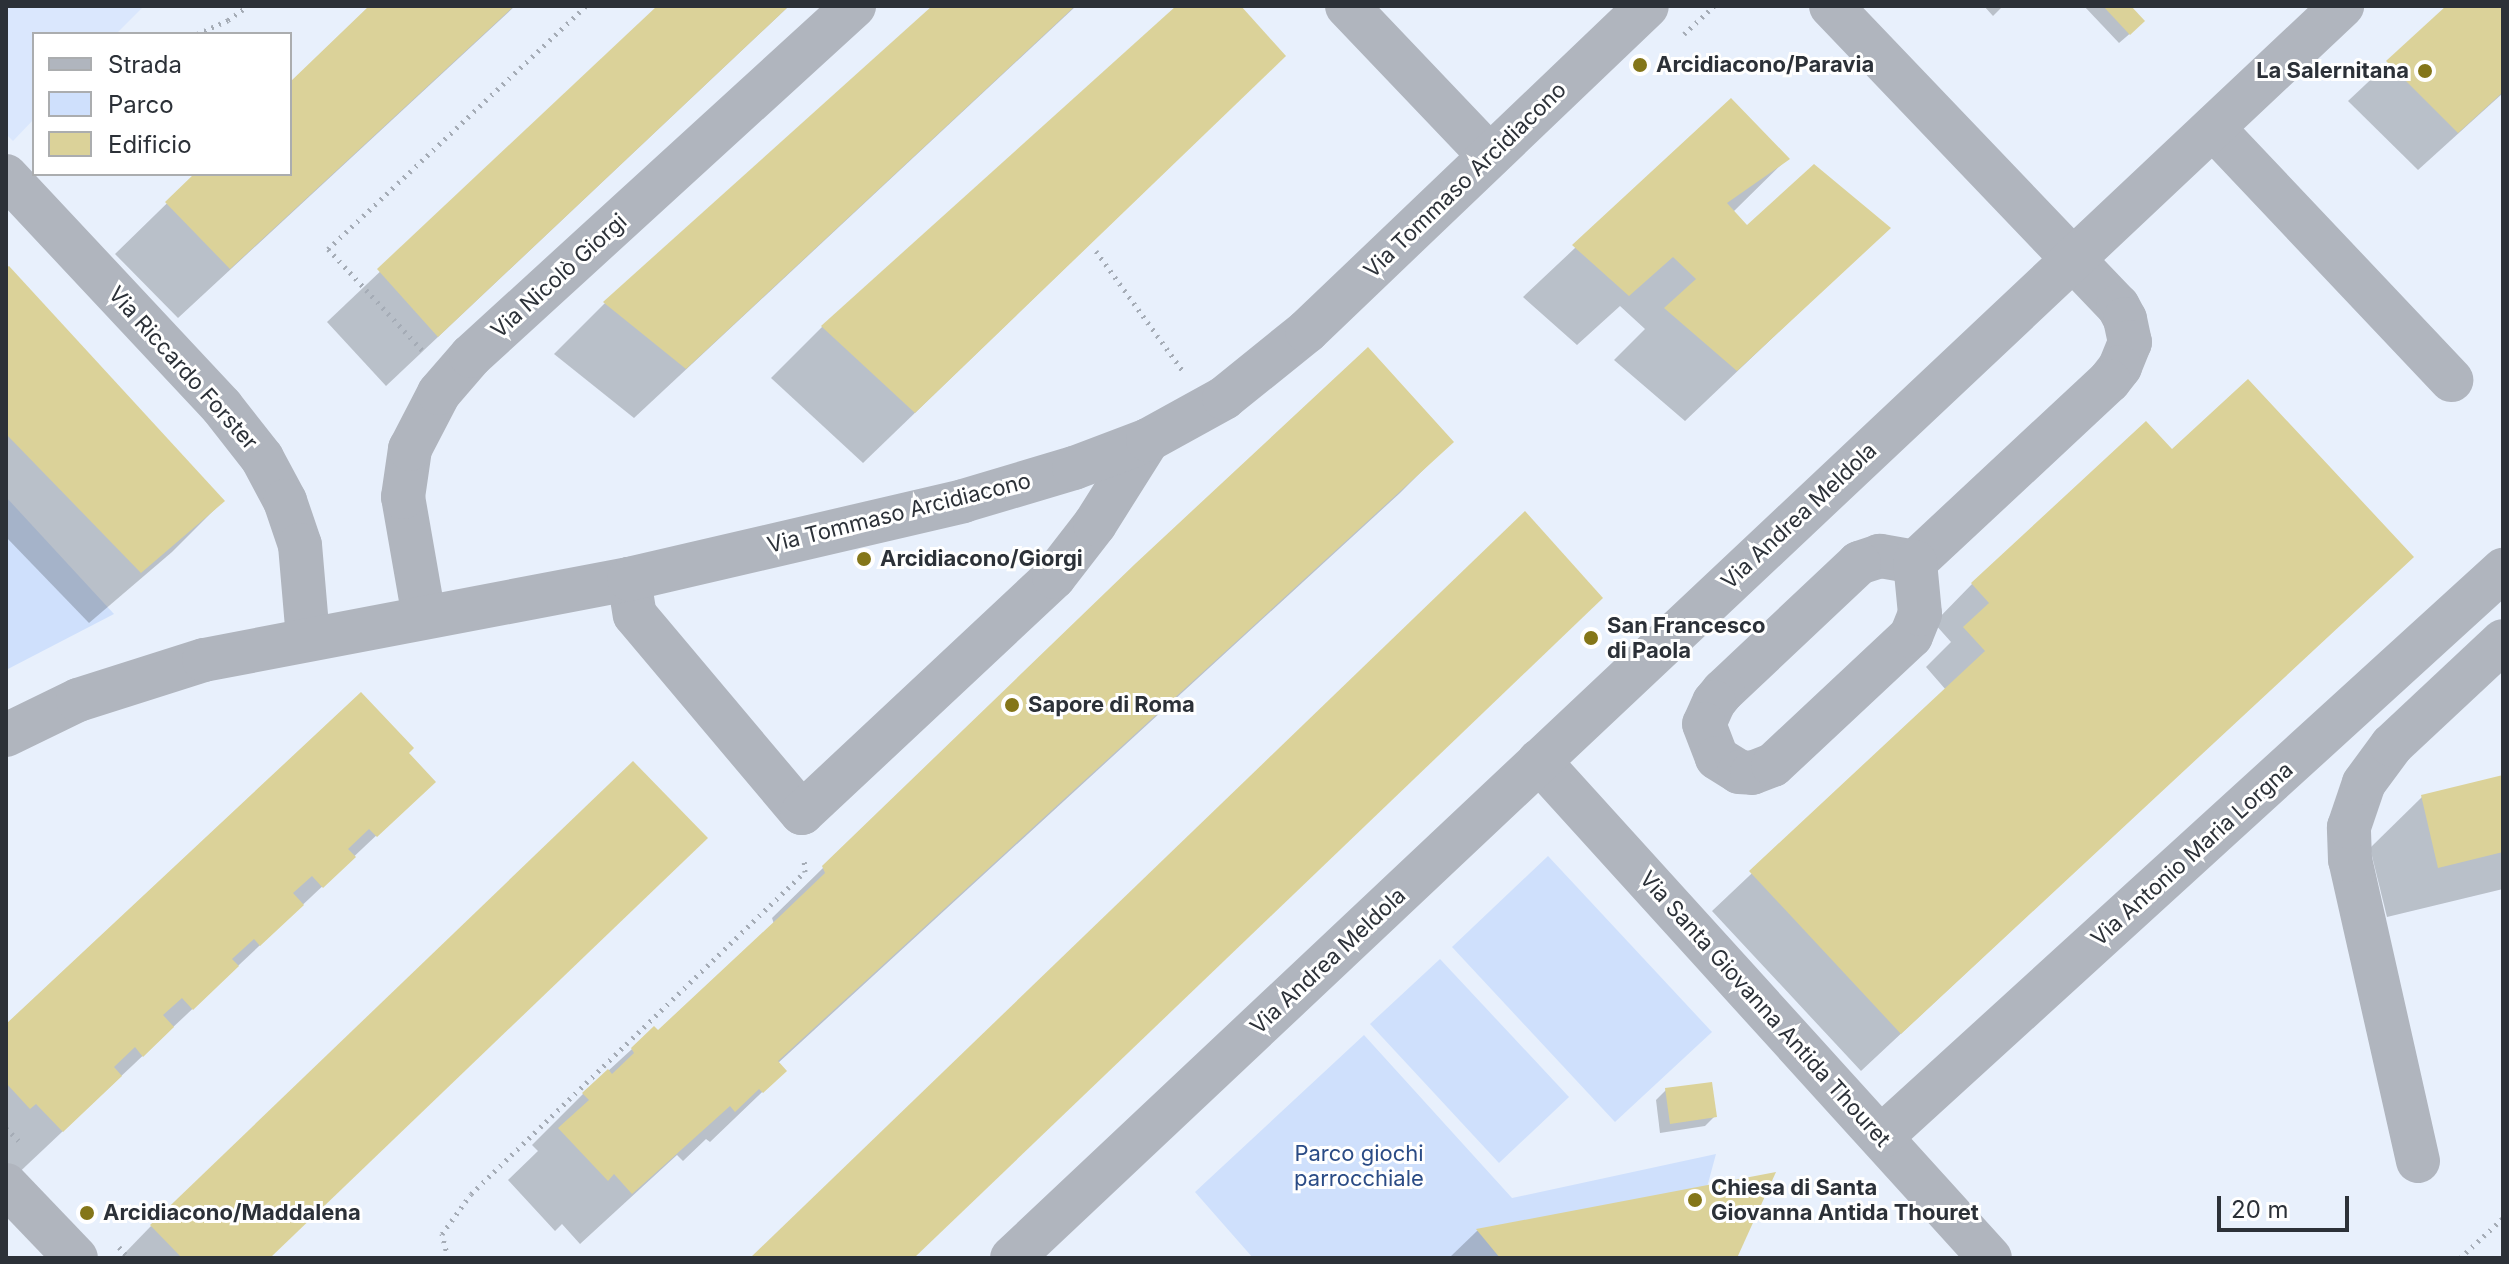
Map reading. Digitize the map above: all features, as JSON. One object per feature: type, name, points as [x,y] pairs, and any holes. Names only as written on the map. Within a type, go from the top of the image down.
[{"type":"street","name":"Via Nicolò Giorgi","points":[[424,617],[405,523],[404,479],[419,426],[450,379],[854,6]]},
{"type":"street","points":[[1347,6],[1490,156]]},
{"type":"street","name":"Via Tommaso Arcidiacono","points":[[6,735],[78,700],[140,679],[308,638],[629,579],[963,501],[1074,468],[1148,440],[1209,407],[1260,371],[1307,331],[1647,6]]},
{"type":"street","points":[[1831,6],[2072,257],[2125,319],[2130,342],[2120,367],[1915,562]]},
{"type":"street","name":"Via Andrea Meldola","points":[[1012,1258],[2342,6]]},
{"type":"street","points":[[2213,128],[2451,380]]},
{"type":"street","name":"Via Riccardo Forster","points":[[6,176],[222,407],[262,458],[285,501],[300,545],[308,638]]},
{"type":"street","points":[[629,579],[635,615],[802,813],[1054,577],[1095,524],[1148,440]]},
{"type":"street","points":[[1880,556],[1915,562],[1920,614],[1911,636],[1773,765],[1752,773],[1739,772],[1717,758],[1709,747],[1704,724],[1723,691],[1859,563],[1880,556]]},
{"type":"street","name":"Via Antonio Maria Lorgna","points":[[1881,1137],[2503,570]]},
{"type":"street","points":[[2418,1161],[2350,860],[2349,827],[2357,797],[2384,754],[2503,641]]},
{"type":"street","name":"Via Santa Giovanna Antida Thouret","points":[[1539,761],[1990,1258]]},
{"type":"street","points":[[6,1185],[54,1248]]},
{"type":"path","points":[[201,32],[228,20],[248,6]]},
{"type":"path","points":[[450,379],[328,249],[586,6]]},
{"type":"path","points":[[1096,251],[1209,407]]},
{"type":"path","points":[[448,1258],[442,1234],[471,1194],[805,872],[802,813]]},
{"type":"path","points":[[2460,1258],[2503,1218]]},
{"type":"shaded area","points":[[6,6],[144,6],[118,32],[32,32],[32,121],[13,141],[6,134]]},
{"type":"green space","points":[[6,497],[114,614],[6,670]]},
{"type":"green space","points":[[1548,856],[1712,1032],[1615,1122],[1452,947]]},
{"type":"green space","points":[[1440,959],[1569,1097],[1499,1163],[1370,1024]]},
{"type":"green space","name":"Parco giochi parrocchiale","points":[[1364,1035],[1512,1198],[1716,1154],[1697,1224],[1531,1258],[1253,1258],[1195,1192]]},
{"type":"building","points":[[369,6],[514,6],[230,269],[165,202],[192,176],[292,176],[292,80]]},
{"type":"building","points":[[657,6],[789,6],[438,337],[377,269]]},
{"type":"building","points":[[932,6],[1075,6],[686,369],[603,302]]},
{"type":"building","points":[[1176,6],[1241,6],[1286,56],[915,413],[821,326]]},
{"type":"building","points":[[2103,6],[2131,6],[2145,21],[2130,35]]},
{"type":"building","points":[[2446,6],[2503,6],[2503,92],[2458,133],[2386,61]]},
{"type":"building","points":[[1731,98],[1790,159],[1727,203],[1747,225],[1814,164],[1891,228],[1737,371],[1664,308],[1696,279],[1673,257],[1629,296],[1572,245]]},
{"type":"building","points":[[9,266],[225,501],[141,573],[6,434],[6,268]]},
{"type":"building","points":[[1368,347],[1454,442],[778,1061],[787,1071],[763,1093],[759,1089],[735,1112],[730,1106],[632,1194],[614,1174],[608,1181],[558,1128],[589,1100],[582,1093],[608,1069],[612,1074],[634,1053],[631,1048],[654,1026],[658,1030],[778,918],[825,873],[822,866],[1135,564]]},
{"type":"building","points":[[2248,379],[2414,557],[1901,1034],[1749,871],[1985,651],[1963,627],[1989,603],[1971,583],[2146,421],[2172,449]]},
{"type":"building","points":[[1525,511],[1603,598],[914,1258],[750,1258]]},
{"type":"building","points":[[361,692],[414,748],[409,753],[436,782],[377,837],[369,829],[348,849],[356,857],[323,888],[312,876],[293,893],[304,905],[260,946],[254,939],[232,959],[239,966],[193,1010],[182,998],[163,1015],[174,1027],[143,1057],[135,1047],[114,1067],[122,1076],[63,1132],[36,1104],[30,1109],[6,1083],[6,1024]]},
{"type":"building","points":[[633,761],[708,838],[270,1258],[182,1258],[150,1225]]},
{"type":"building","points":[[2503,775],[2503,852],[2438,868],[2421,795]]},
{"type":"building","points":[[1712,1082],[1717,1117],[1670,1124],[1665,1088]]},
{"type":"building","name":"Chiesa di Santa Giovanna Antida Thouret","points":[[1776,1172],[1737,1258],[1500,1258],[1476,1229]]},
{"type":"place","name":"Arcidiacono/Paravia","points":[[1640,65]]},
{"type":"place","name":"La Salernitana","points":[[2425,71]]},
{"type":"place","name":"Arcidiacono/Giorgi","points":[[864,559]]},
{"type":"place","name":"San Francesco di Paola","points":[[1591,638]]},
{"type":"place","name":"Sapore di Roma","points":[[1012,705]]},
{"type":"place","name":"Chiesa di Santa Giovanna Antida Thouret","points":[[1695,1200]]},
{"type":"place","name":"Arcidiacono/Maddalena","points":[[87,1213]]}]
